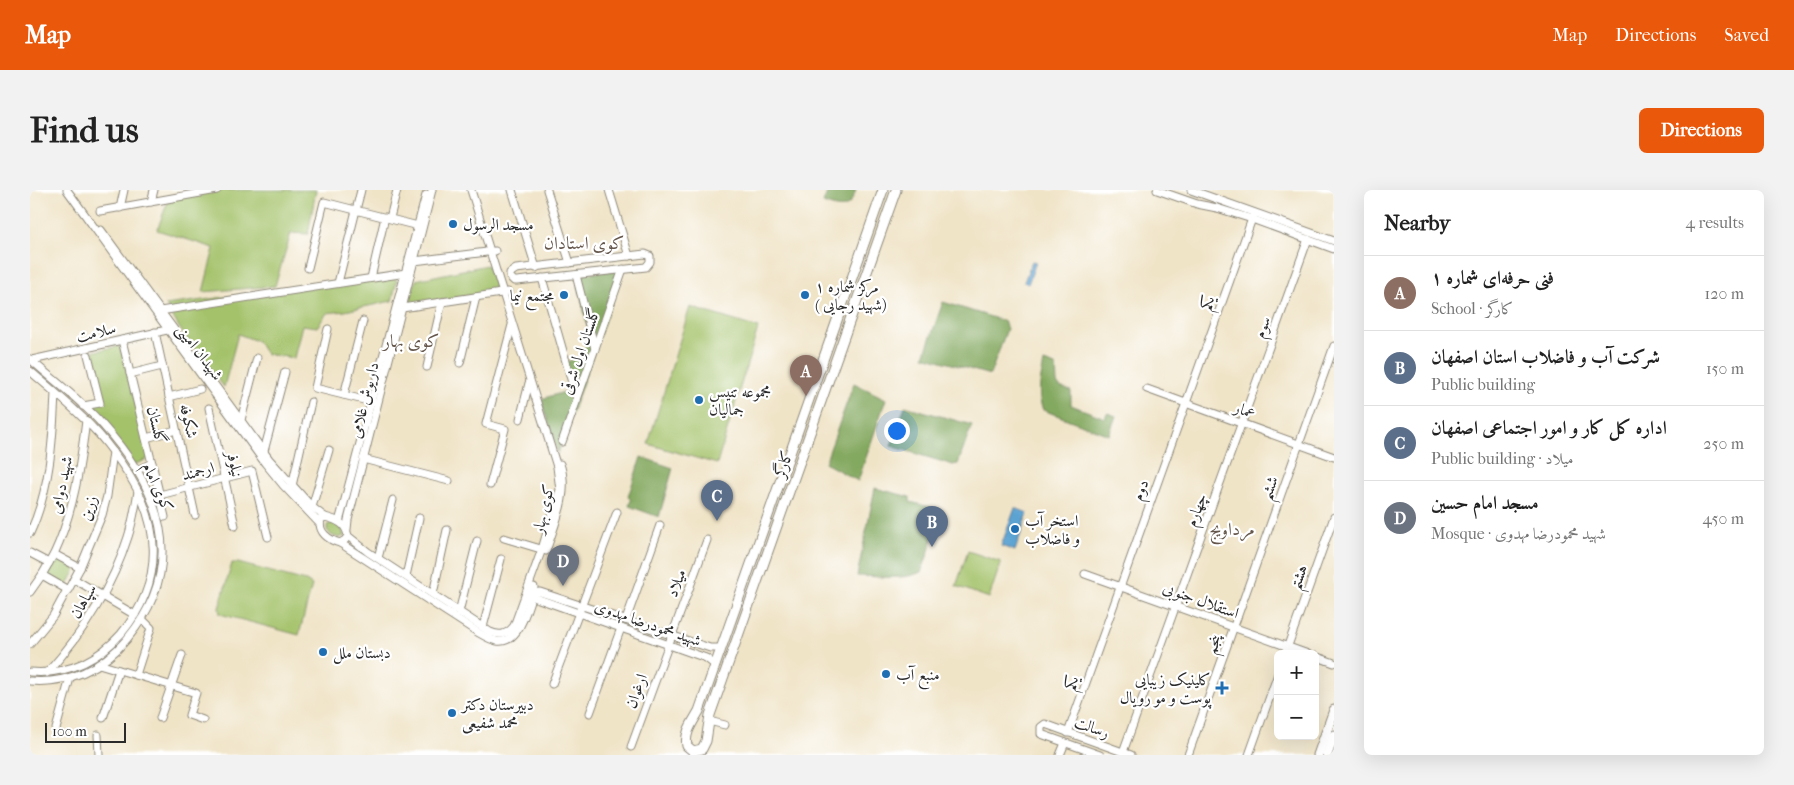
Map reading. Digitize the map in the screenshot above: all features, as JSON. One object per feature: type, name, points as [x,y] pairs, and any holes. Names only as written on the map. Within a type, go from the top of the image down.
[{"type":"main road","name":"کارگر","points":[[883,190],[699,711],[688,731],[687,746],[693,751],[702,749],[706,741],[709,721],[896,190]]},
{"type":"main road","points":[[879,200],[886,198],[887,201],[879,226],[880,236]]},
{"type":"main road","points":[[1318,755],[1334,710]]},
{"type":"main road","points":[[1327,755],[1334,735]]},
{"type":"street","name":"شهیدان امینی","points":[[67,190],[169,328],[265,463],[320,524]]},
{"type":"street","name":"شهیدان امینی","points":[[72,190],[160,311],[169,328],[264,451],[292,486],[312,507],[325,517]]},
{"type":"street","points":[[120,208],[124,190]]},
{"type":"street","points":[[151,202],[154,190]]},
{"type":"street","points":[[100,211],[151,202],[182,193],[216,190]]},
{"type":"street","points":[[338,284],[360,190]]},
{"type":"street","points":[[371,278],[397,190]]},
{"type":"street","name":"داریوش غلامی","points":[[348,533],[348,520],[406,273],[428,190]]},
{"type":"street","name":"داریوش غلامی","points":[[339,522],[372,402],[402,308],[432,190]]},
{"type":"street","name":"کوی بهار","points":[[472,190],[506,292],[530,381],[557,467],[560,490],[544,550]]},
{"type":"street","name":"کوی بهار","points":[[476,190],[493,251]]},
{"type":"street","points":[[512,190],[536,268]]},
{"type":"street","points":[[547,190],[570,263]]},
{"type":"street","points":[[609,190],[629,256]]},
{"type":"street","points":[[1158,190],[1197,204],[1253,216],[1334,241]]},
{"type":"street","points":[[1191,190],[1308,240],[1334,249]]},
{"type":"street","points":[[308,268],[324,202],[418,226]]},
{"type":"street","name":"یکم","points":[[1186,403],[1253,216]]},
{"type":"street","name":"سوم","points":[[1242,424],[1308,240]]},
{"type":"street","points":[[414,261],[493,251]]},
{"type":"street","points":[[645,254],[650,256],[650,262],[646,267],[514,281],[510,277],[510,273],[516,269],[570,263],[645,254]]},
{"type":"street","name":"گلستان اول شرقی","points":[[562,442],[623,269]]},
{"type":"street","points":[[160,311],[406,273]]},
{"type":"street","points":[[576,275],[595,350]]},
{"type":"street","points":[[542,278],[577,400]]},
{"type":"street","points":[[402,308],[506,292]]},
{"type":"street","points":[[460,363],[476,297]]},
{"type":"street","points":[[427,367],[442,302]]},
{"type":"street","points":[[344,395],[364,321]]},
{"type":"street","points":[[490,486],[505,429],[486,424],[514,323]]},
{"type":"street","name":"کوی بهار","points":[[320,524],[327,537],[340,542],[479,633],[494,641],[505,641],[517,632],[521,626],[530,592],[562,498],[563,476],[514,323]]},
{"type":"street","name":"سلامت","points":[[31,360],[169,328]]},
{"type":"street","points":[[328,329],[315,388],[372,402]]},
{"type":"street","name":"شکوفه","points":[[154,332],[195,515]]},
{"type":"street","name":"گلستان","points":[[122,340],[165,517]]},
{"type":"street","points":[[1300,444],[1334,346]]},
{"type":"street","points":[[83,406],[100,403],[88,355]]},
{"type":"street","points":[[241,420],[257,358]]},
{"type":"street","name":"کوی امام","points":[[30,681],[55,681],[70,678],[99,664],[123,644],[142,619],[154,594],[160,577],[162,558],[162,536],[158,518],[151,498],[136,470],[116,441],[99,421],[31,360]]},
{"type":"street","points":[[130,374],[162,366]]},
{"type":"street","name":"کوی امام","points":[[30,371],[86,421],[114,452],[129,474],[150,520],[154,557],[151,575],[135,615],[117,638],[82,665],[68,670],[30,672]]},
{"type":"street","points":[[264,451],[285,372]]},
{"type":"street","points":[[520,419],[530,381]]},
{"type":"street","points":[[169,397],[200,389]]},
{"type":"street","name":"عمار","points":[[1147,389],[1334,457]]},
{"type":"street","points":[[30,533],[35,523],[48,472],[55,393]]},
{"type":"street","points":[[71,408],[76,401]]},
{"type":"street","points":[[292,486],[311,402]]},
{"type":"street","name":"دوم","points":[[1120,586],[1186,403]]},
{"type":"street","name":"نیلوفر","points":[[209,408],[236,526]]},
{"type":"street","name":"شهید دوامی","points":[[30,592],[54,554],[63,532],[75,495],[86,421]]},
{"type":"street","name":"چهارم","points":[[1176,606],[1242,424]]},
{"type":"street","points":[[146,438],[176,430]]},
{"type":"street","name":"ششم","points":[[1234,626],[1300,444]]},
{"type":"street","points":[[312,507],[329,450]]},
{"type":"street","name":"زرین","points":[[67,590],[80,568],[102,515],[114,452]]},
{"type":"street","points":[[363,459],[449,481]]},
{"type":"street","points":[[136,470],[152,463]]},
{"type":"street","name":"ارجمند","points":[[151,498],[252,471],[268,538]]},
{"type":"street","name":"سپاهان","points":[[47,672],[81,631],[103,596],[122,556],[129,535],[138,492]]},
{"type":"street","points":[[378,558],[393,500]]},
{"type":"street","points":[[552,684],[617,512]]},
{"type":"street","points":[[320,524],[321,519],[325,517]]},
{"type":"street","name":"کوی بهار","points":[[325,517],[339,522],[348,533],[378,558],[482,628],[496,634],[509,633],[530,592]]},
{"type":"street","name":"هشتم","points":[[1286,650],[1334,517]]},
{"type":"street","points":[[406,576],[419,518]]},
{"type":"street","points":[[626,620],[660,525]]},
{"type":"street","points":[[433,594],[447,530]]},
{"type":"street","points":[[340,542],[345,540],[348,533]]},
{"type":"street","points":[[504,538],[544,550]]},
{"type":"street","name":"میلاد","points":[[668,645],[707,540]]},
{"type":"street","points":[[459,612],[477,541]]},
{"type":"street","points":[[30,553],[49,563]]},
{"type":"street","points":[[54,554],[80,568]]},
{"type":"street","points":[[482,628],[500,559]]},
{"type":"street","name":"استقلال جنوبی","points":[[1084,574],[1234,626],[1286,650]]},
{"type":"street","points":[[30,644],[53,616],[67,590],[42,575]]},
{"type":"street","points":[[74,579],[135,615]]},
{"type":"street","name":"یکم","points":[[1068,733],[1120,586]]},
{"type":"street","name":"شهید محمودرضا مهدوی","points":[[530,592],[540,592],[582,604],[671,636],[710,648],[720,648]]},
{"type":"street","name":"شهید محمودرضا مهدوی","points":[[530,592],[536,598],[706,658],[714,665]]},
{"type":"street","points":[[1123,752],[1176,606]]},
{"type":"street","points":[[136,676],[151,628],[142,619]]},
{"type":"street","name":"پنجم","points":[[1188,755],[1234,626]]},
{"type":"street","points":[[590,713],[622,628]]},
{"type":"street","name":"ارغوان","points":[[630,747],[668,645]]},
{"type":"street","points":[[160,718],[182,655]]},
{"type":"street","points":[[1319,657],[1334,663]]},
{"type":"street","points":[[99,664],[196,693],[189,715],[203,720]]},
{"type":"street","points":[[104,718],[119,670]]},
{"type":"street","points":[[56,729],[70,678]]},
{"type":"street","points":[[1249,755],[1274,685]]},
{"type":"street","points":[[709,721],[725,725]]},
{"type":"street","name":"رسالت","points":[[1100,755],[1041,734],[1040,730],[1045,724],[1131,755]]},
{"type":"street","points":[[98,735],[99,755]]},
{"type":"street","points":[[1060,755],[1065,743]]},
{"type":"green space","points":[[213,190],[316,190],[308,234],[291,233],[275,286],[203,292],[214,248],[157,230],[170,196]]},
{"type":"green space","points":[[828,190],[856,190],[851,202],[840,208],[823,203]]},
{"type":"green space","points":[[487,265],[497,292],[408,305],[416,280]]},
{"type":"green space","points":[[623,269],[558,453],[541,399],[574,389],[566,362],[582,357],[590,338],[576,275]]},
{"type":"green space","points":[[388,275],[397,280],[392,301],[327,313],[317,327],[302,325],[294,358],[266,354],[257,341],[238,334],[224,387],[180,329],[166,305]]},
{"type":"green space","points":[[943,302],[1004,321],[1007,329],[990,375],[924,356]]},
{"type":"green space","points":[[690,307],[758,328],[717,464],[648,444]]},
{"type":"green space","points":[[120,346],[150,458],[133,465],[91,406],[101,396],[91,352]]},
{"type":"green space","points":[[1044,362],[1056,366],[1057,383],[1060,387],[1071,391],[1071,405],[1105,418],[1107,413],[1116,416],[1109,435],[1043,410],[1039,392]]},
{"type":"green space","points":[[854,383],[886,399],[858,481],[825,463]]},
{"type":"green space","points":[[905,406],[972,425],[958,464],[953,465],[891,446]]},
{"type":"green space","points":[[641,457],[673,468],[659,517],[629,506],[631,500],[628,497]]},
{"type":"green space","points":[[875,488],[910,497],[910,502],[943,510],[922,571],[900,577],[857,576]]},
{"type":"green space","points":[[332,523],[341,527],[344,536],[339,538],[331,535],[327,530],[327,525]]},
{"type":"green space","points":[[968,551],[1001,562],[989,598],[956,586]]},
{"type":"green space","points":[[54,556],[76,569],[67,587],[45,575]]},
{"type":"green space","points":[[232,563],[306,581],[312,585],[299,635],[220,614],[219,608]]},
{"type":"water","points":[[1032,261],[1036,262],[1028,284],[1024,282]]},
{"type":"water","name":"استخر آب و فاضلاب","points":[[1015,508],[1028,513],[1015,551],[1001,546]]},
{"type":"place","name":"مسجد الرسول","points":[[453,224]]},
{"type":"place","name":"مجتمع نیما","points":[[564,295]]},
{"type":"place","name":"مرکز شماره ۱ ( شهید رجایی)","points":[[805,295]]},
{"type":"place","name":"فنی حرفه‌ای شماره ۱","points":[[806,396]]},
{"type":"place","name":"مجموعه تنیس جمالیان","points":[[699,400]]},
{"type":"place","name":"اداره کل کار و امور اجتماعی اصفهان","points":[[717,521]]},
{"type":"place","name":"استخر آب و فاضلاب","points":[[1015,529]]},
{"type":"place","name":"شرکت آب و فاضلاب استان اصفهان","points":[[932,547]]},
{"type":"place","name":"مسجد امام حسین","points":[[563,586]]},
{"type":"place","name":"دبستان ملل","points":[[323,652]]},
{"type":"place","name":"منبع آب","points":[[886,674]]},
{"type":"place","name":"کلینیک زیبایی پوست و مو رویال","points":[[1222,688]]},
{"type":"place","name":"دبیرستان دکتر محمد شفیعی","points":[[452,713]]},
{"type":"district","name":"کوی استادان","points":[[584,243]]},
{"type":"district","name":"کوی بهار","points":[[411,341]]},
{"type":"district","name":"مرداویج","points":[[1232,529]]}]
